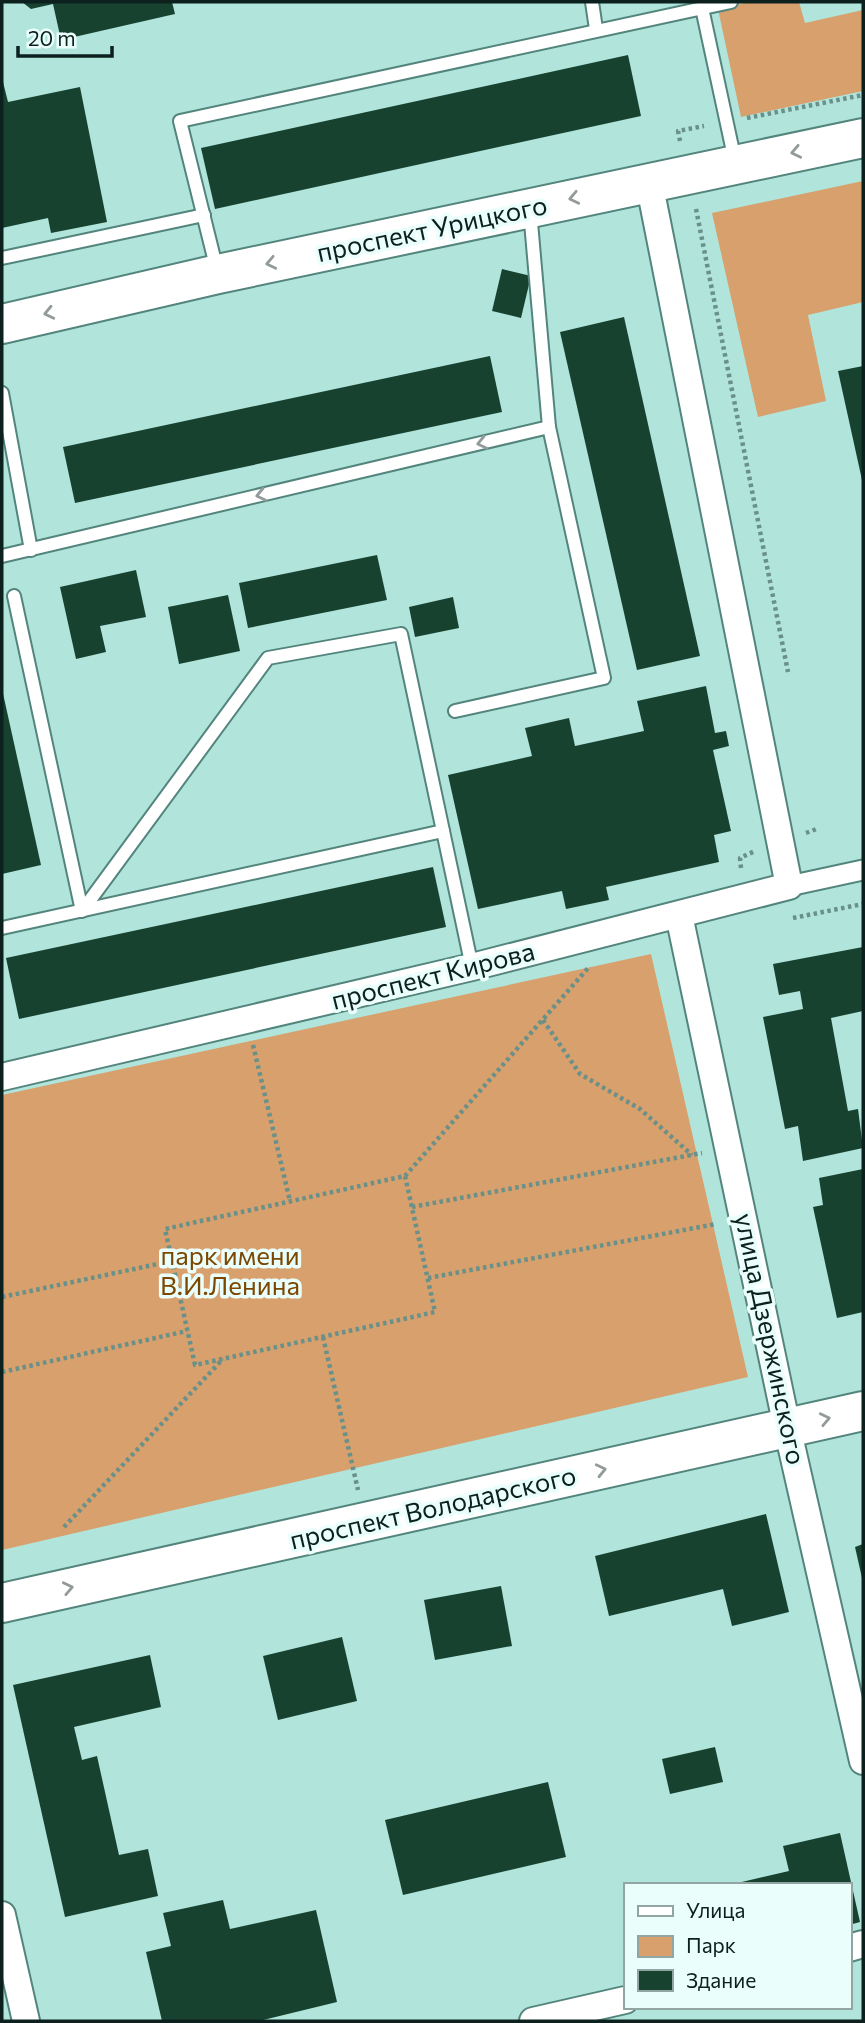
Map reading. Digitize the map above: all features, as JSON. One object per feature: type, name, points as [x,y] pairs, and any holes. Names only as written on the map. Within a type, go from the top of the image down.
[{"type":"main road","name":"проспект Урицкого","points":[[2,324],[218,274],[649,182],[691,192],[736,164],[863,138]]},
{"type":"main road","name":"проспект Володарского","points":[[2,1603],[863,1411]]},
{"type":"street","points":[[649,182],[789,886]]},
{"type":"street","name":"проспект Кирова","points":[[2,1077],[472,967],[789,886],[863,870]]},
{"type":"street","name":"улица Дзержинского","points":[[679,915],[788,1427],[863,1761]]},
{"type":"street","points":[[2,1915],[26,2021]]},
{"type":"street","points":[[533,2021],[624,2000]]},
{"type":"lane","points":[[592,2],[596,29]]},
{"type":"lane","points":[[218,274],[180,121],[596,29],[732,2]]},
{"type":"lane","points":[[702,8],[736,164]]},
{"type":"lane","points":[[454,711],[604,678],[549,427],[530,208]]},
{"type":"lane","points":[[2,258],[204,215]]},
{"type":"lane","points":[[2,393],[31,550]]},
{"type":"lane","points":[[2,556],[549,427]]},
{"type":"lane","points":[[14,596],[82,911]]},
{"type":"lane","points":[[82,911],[268,657],[401,634],[472,967]]},
{"type":"lane","points":[[2,928],[443,831]]},
{"type":"path","points":[[788,672],[678,131],[863,94]]},
{"type":"path","points":[[740,858],[746,897]]},
{"type":"path","points":[[782,920],[863,904]]},
{"type":"path","points":[[405,1176],[435,1312],[195,1365],[165,1229],[405,1176],[593,964]]},
{"type":"path","points":[[543,1020],[580,1074],[640,1109],[692,1155]]},
{"type":"path","points":[[247,1021],[290,1201]]},
{"type":"path","points":[[412,1207],[730,1147]]},
{"type":"path","points":[[428,1278],[745,1219]]},
{"type":"path","points":[[2,1297],[172,1261]]},
{"type":"path","points":[[2,1372],[187,1331]]},
{"type":"path","points":[[323,1337],[365,1523]]},
{"type":"path","points":[[64,1527],[223,1359]]},
{"type":"green space","points":[[749,2],[799,2],[805,23],[863,10],[863,91],[741,117],[718,9]]},
{"type":"green space","points":[[863,181],[863,302],[808,315],[826,401],[758,417],[712,213]]},
{"type":"green space","name":"парк имени В.И.Ленина","points":[[651,954],[748,1377],[2,1550],[2,1095]]},
{"type":"building","points":[[22,2],[172,2],[175,14],[61,40],[53,4],[31,9]]},
{"type":"building","points":[[628,55],[641,116],[215,209],[201,148]]},
{"type":"building","points":[[2,78],[8,102],[80,87],[107,222],[51,233],[48,218],[2,228]]},
{"type":"building","points":[[502,269],[531,276],[521,318],[492,311]]},
{"type":"building","points":[[624,317],[700,656],[637,670],[560,332]]},
{"type":"building","points":[[490,356],[502,412],[75,503],[63,447]]},
{"type":"building","points":[[863,366],[863,480],[862,480],[838,371]]},
{"type":"building","points":[[377,555],[387,600],[248,628],[239,583]]},
{"type":"building","points":[[136,570],[146,617],[100,626],[106,652],[76,659],[60,587]]},
{"type":"building","points":[[228,595],[240,651],[179,664],[168,607]]},
{"type":"building","points":[[453,597],[459,628],[415,637],[409,607]]},
{"type":"building","points":[[706,686],[715,733],[726,731],[729,746],[713,750],[731,831],[714,835],[719,862],[606,887],[609,900],[566,909],[562,891],[478,909],[448,775],[532,756],[525,728],[569,718],[575,746],[644,731],[637,701]]},
{"type":"building","points":[[2,689],[41,865],[2,874]]},
{"type":"building","points":[[433,867],[446,927],[19,1019],[6,958]]},
{"type":"building","points":[[863,947],[863,1011],[831,1018],[848,1111],[858,1109],[863,1148],[803,1161],[798,1126],[785,1129],[763,1017],[803,1009],[800,991],[779,995],[773,964]]},
{"type":"building","points":[[863,1169],[863,1312],[837,1318],[813,1207],[823,1205],[819,1178]]},
{"type":"building","points":[[766,1514],[789,1612],[732,1626],[723,1589],[609,1616],[595,1556]]},
{"type":"building","points":[[863,1544],[863,1578],[862,1578],[855,1547]]},
{"type":"building","points":[[501,1586],[512,1646],[435,1660],[424,1600]]},
{"type":"building","points":[[342,1637],[357,1701],[278,1720],[263,1656]]},
{"type":"building","points":[[150,1655],[161,1707],[74,1727],[82,1760],[97,1756],[119,1855],[148,1849],[158,1896],[65,1917],[13,1685]]},
{"type":"building","points":[[715,1747],[723,1782],[670,1794],[662,1759]]},
{"type":"building","points":[[548,1782],[566,1857],[403,1895],[385,1820]]},
{"type":"building","points":[[840,1833],[860,1922],[851,1924],[851,1883],[738,1883],[789,1871],[783,1846]]},
{"type":"building","points":[[223,1900],[230,1929],[316,1910],[337,2002],[259,2021],[162,2021],[146,1952],[171,1946],[163,1913]]}]
